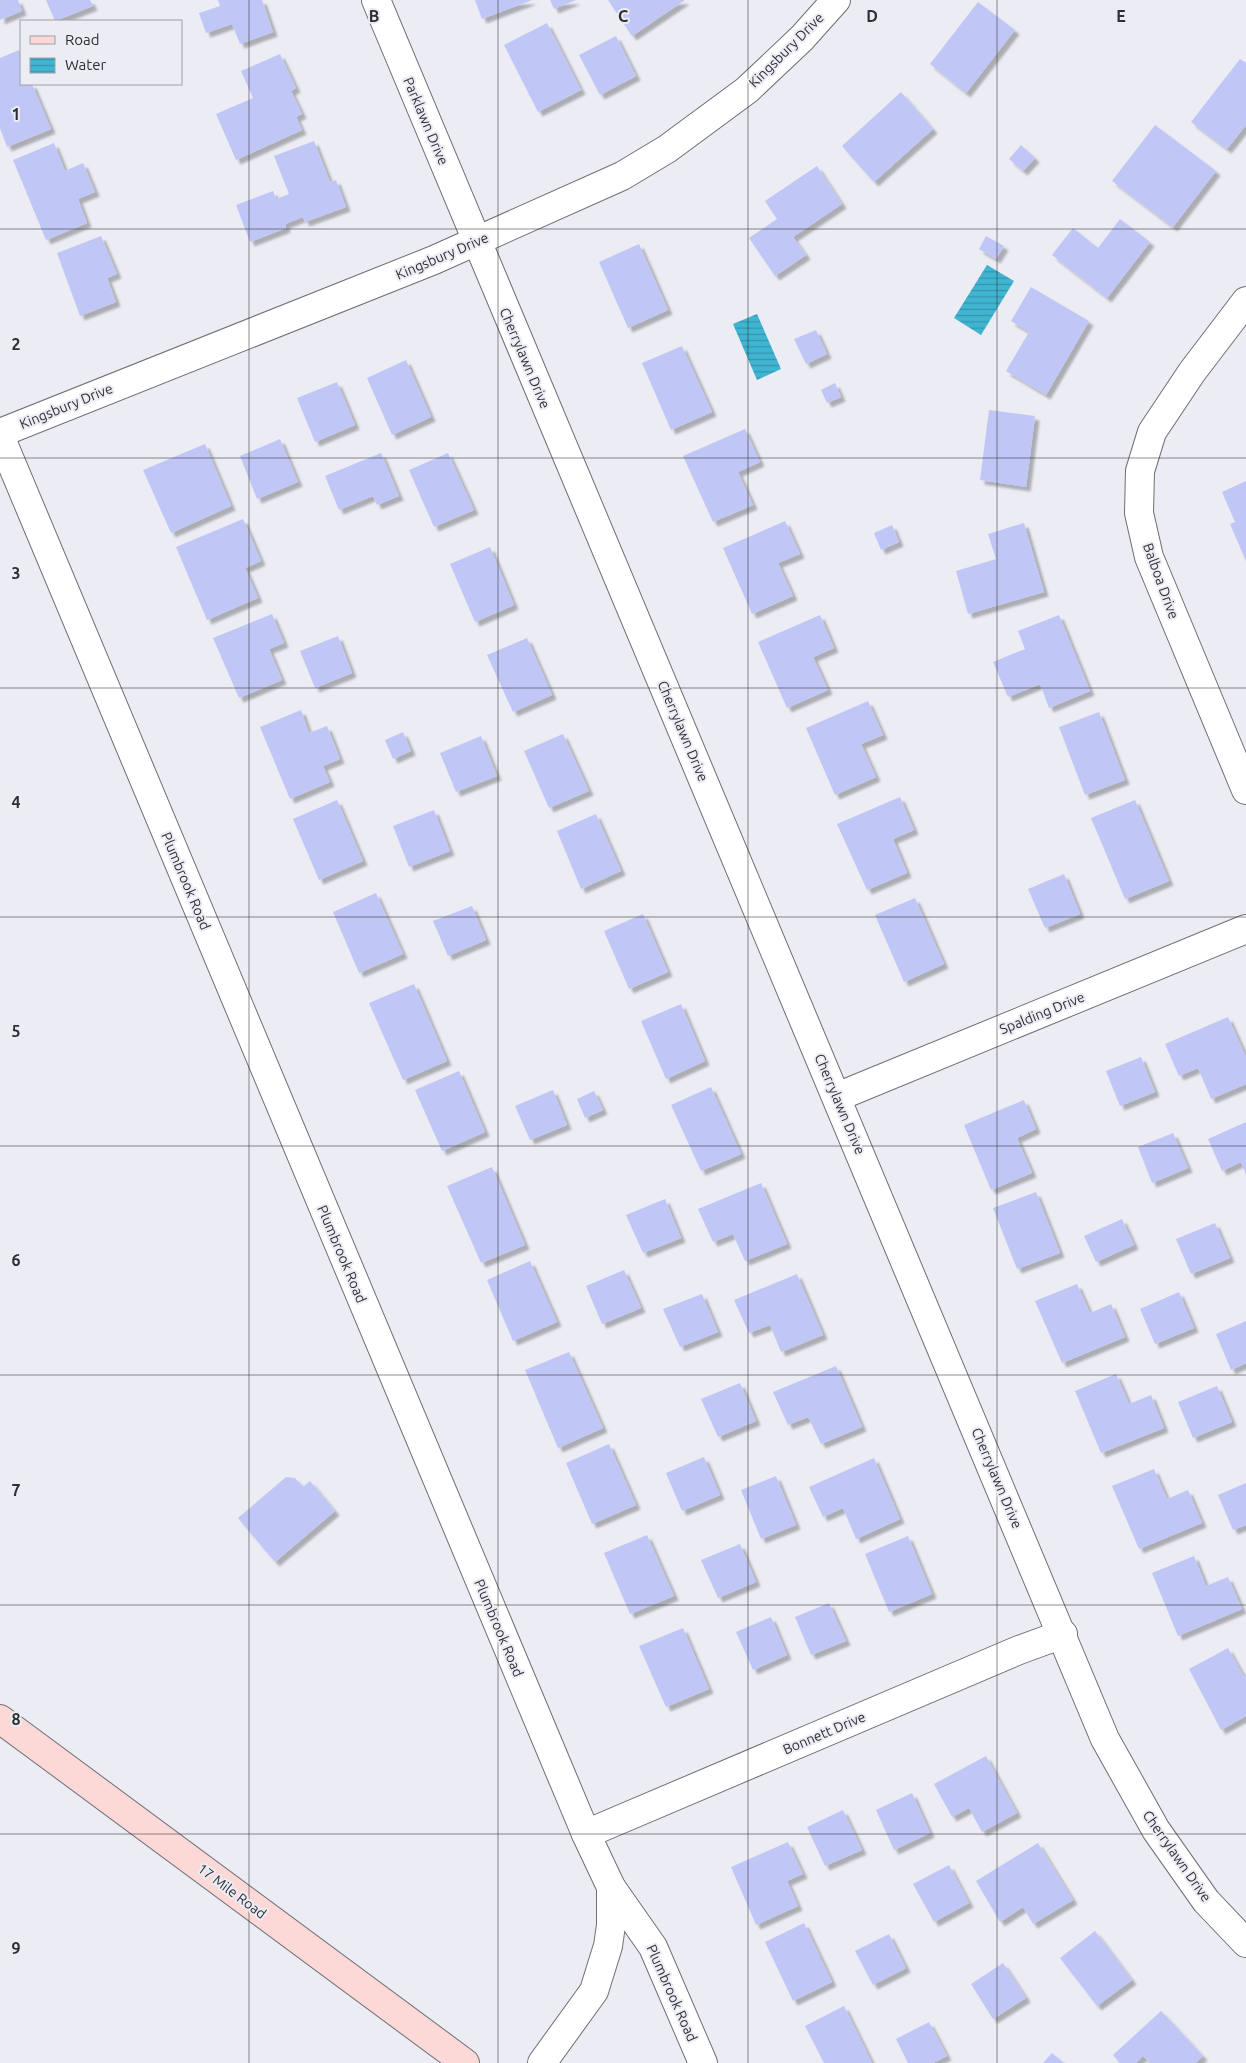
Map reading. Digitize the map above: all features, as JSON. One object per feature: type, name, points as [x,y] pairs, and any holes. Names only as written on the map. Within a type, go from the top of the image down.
[{"type":"street","name":"Parklawn Drive","points":[[376,0],[476,242]]},
{"type":"street","name":"Kingsbury Drive","points":[[0,434],[476,242],[622,176],[667,149],[747,90],[802,38],[836,0]]},
{"type":"street","name":"Cherrylawn Drive","points":[[476,242],[1063,1634],[1105,1739],[1156,1830],[1206,1900],[1246,1943]]},
{"type":"street","name":"Balboa Drive","points":[[1246,301],[1192,372],[1152,432],[1140,471],[1139,512],[1148,557],[1246,790]]},
{"type":"street","name":"Plumbrook Road","points":[[0,434],[586,1834],[610,1887],[653,1946],[703,2063]]},
{"type":"street","name":"Spalding Drive","points":[[837,1098],[1246,929]]},
{"type":"street","name":"Bonnett Drive","points":[[586,1834],[1019,1650],[1063,1634]]},
{"type":"street","name":"17 Mile Road","points":[[0,1719],[465,2063]]},
{"type":"street","points":[[542,2063],[594,1991],[608,1946],[611,1925],[610,1887]]},
{"type":"water","points":[[987,265],[1014,281],[981,335],[954,318]]},
{"type":"water","points":[[757,314],[781,369],[757,380],[733,324]]},
{"type":"building","points":[[0,0],[18,0],[22,11],[0,20]]},
{"type":"building","points":[[46,0],[90,0],[93,6],[58,20],[55,20]]},
{"type":"building","points":[[218,0],[262,0],[273,32],[240,44],[232,24],[206,33],[199,13],[220,6]]},
{"type":"building","points":[[475,0],[532,0],[482,19]]},
{"type":"building","points":[[550,0],[576,0],[554,9]]},
{"type":"building","points":[[608,0],[685,0],[632,36]]},
{"type":"building","points":[[978,2],[1015,30],[966,93],[930,64]]},
{"type":"building","points":[[547,23],[581,90],[538,112],[504,45]]},
{"type":"building","points":[[616,36],[636,76],[600,95],[579,55]]},
{"type":"building","points":[[19,50],[20,85],[32,85],[51,129],[7,147],[0,128],[0,58]]},
{"type":"building","points":[[280,54],[296,88],[291,91],[302,114],[296,117],[302,130],[236,160],[216,114],[253,98],[241,71]]},
{"type":"building","points":[[1240,59],[1246,63],[1246,125],[1227,149],[1191,122]]},
{"type":"building","points":[[901,92],[933,129],[874,182],[842,146]]},
{"type":"building","points":[[1155,125],[1216,171],[1173,227],[1112,181]]},
{"type":"building","points":[[314,141],[330,182],[336,180],[346,207],[305,222],[303,217],[285,224],[286,228],[250,242],[236,205],[273,191],[276,199],[289,194],[274,156]]},
{"type":"building","points":[[54,143],[65,171],[83,163],[95,192],[78,199],[87,223],[46,240],[13,160]]},
{"type":"building","points":[[1021,145],[1035,158],[1023,171],[1009,159]]},
{"type":"building","points":[[817,166],[842,204],[793,237],[806,255],[775,276],[749,238],[777,219],[765,201]]},
{"type":"building","points":[[1120,219],[1150,242],[1107,298],[1052,255],[1073,228],[1098,248]]},
{"type":"building","points":[[101,236],[117,274],[107,278],[116,302],[80,316],[57,253]]},
{"type":"building","points":[[986,236],[1004,246],[996,259],[979,249]]},
{"type":"building","points":[[639,244],[668,310],[628,328],[599,262]]},
{"type":"building","points":[[1031,287],[1089,321],[1046,395],[1006,371],[1029,332],[1011,321]]},
{"type":"building","points":[[816,330],[827,354],[806,364],[794,339]]},
{"type":"building","points":[[682,346],[712,412],[671,430],[642,363]]},
{"type":"building","points":[[406,360],[431,417],[392,435],[367,378]]},
{"type":"building","points":[[337,382],[355,425],[315,442],[297,398]]},
{"type":"building","points":[[835,383],[841,397],[827,403],[821,390]]},
{"type":"building","points":[[989,410],[1035,416],[1026,487],[980,480]]},
{"type":"building","points":[[745,429],[760,462],[738,472],[753,505],[713,522],[683,456]]},
{"type":"building","points":[[280,439],[298,482],[257,499],[240,456]]},
{"type":"building","points":[[205,444],[231,506],[171,533],[143,470]]},
{"type":"building","points":[[381,453],[399,496],[377,505],[373,496],[339,510],[325,476]]},
{"type":"building","points":[[448,453],[474,510],[434,527],[409,470]]},
{"type":"building","points":[[1246,481],[1246,561],[1230,524],[1235,522],[1222,492]]},
{"type":"building","points":[[243,519],[261,561],[245,568],[258,598],[207,620],[176,547]]},
{"type":"building","points":[[785,521],[800,554],[778,563],[793,596],[752,614],[723,548]]},
{"type":"building","points":[[1024,523],[1044,592],[968,614],[956,571],[996,559],[988,534]]},
{"type":"building","points":[[892,525],[899,542],[881,550],[874,533]]},
{"type":"building","points":[[490,547],[514,605],[475,622],[450,564]]},
{"type":"building","points":[[272,614],[284,643],[269,649],[282,680],[239,698],[213,638]]},
{"type":"building","points":[[820,615],[834,648],[813,657],[828,690],[787,708],[758,642]]},
{"type":"building","points":[[1059,615],[1090,691],[1049,708],[1040,684],[1008,697],[993,662],[1025,649],[1018,631]]},
{"type":"building","points":[[338,636],[352,673],[315,688],[300,651]]},
{"type":"building","points":[[527,638],[552,695],[513,712],[487,655]]},
{"type":"building","points":[[868,701],[883,735],[861,744],[876,777],[835,795],[806,728]]},
{"type":"building","points":[[301,710],[309,733],[327,726],[340,759],[323,766],[330,782],[290,799],[260,727]]},
{"type":"building","points":[[1099,712],[1125,780],[1085,795],[1059,727]]},
{"type":"building","points":[[403,732],[411,751],[393,759],[385,740]]},
{"type":"building","points":[[563,734],[589,791],[549,808],[524,751]]},
{"type":"building","points":[[481,736],[497,776],[456,792],[440,753]]},
{"type":"building","points":[[900,797],[914,830],[893,839],[907,873],[867,890],[837,824]]},
{"type":"building","points":[[337,800],[363,861],[319,880],[293,819]]},
{"type":"building","points":[[1135,800],[1169,881],[1125,899],[1091,818]]},
{"type":"building","points":[[434,810],[450,851],[409,867],[393,826]]},
{"type":"building","points":[[596,814],[621,871],[581,889],[557,831]]},
{"type":"building","points":[[1064,874],[1080,914],[1045,928],[1028,889]]},
{"type":"building","points":[[376,893],[403,954],[359,973],[333,912]]},
{"type":"building","points":[[915,898],[944,964],[904,982],[875,915]]},
{"type":"building","points":[[472,906],[486,940],[448,956],[433,921]]},
{"type":"building","points":[[643,914],[668,972],[629,989],[604,931]]},
{"type":"building","points":[[414,984],[447,1061],[403,1080],[369,1003]]},
{"type":"building","points":[[681,1004],[705,1061],[666,1079],[641,1021]]},
{"type":"building","points":[[1228,1017],[1246,1057],[1246,1084],[1211,1099],[1198,1068],[1179,1076],[1165,1044]]},
{"type":"building","points":[[1141,1057],[1155,1092],[1120,1106],[1106,1071]]},
{"type":"building","points":[[459,1071],[485,1132],[442,1151],[415,1090]]},
{"type":"building","points":[[711,1087],[741,1154],[701,1171],[671,1105]]},
{"type":"building","points":[[553,1090],[567,1125],[530,1140],[515,1106]]},
{"type":"building","points":[[594,1091],[603,1110],[585,1118],[577,1099]]},
{"type":"building","points":[[1024,1100],[1036,1129],[1017,1138],[1032,1173],[991,1190],[964,1125]]},
{"type":"building","points":[[1246,1122],[1246,1175],[1241,1162],[1222,1171],[1208,1139]]},
{"type":"building","points":[[1173,1133],[1188,1168],[1152,1183],[1138,1147]]},
{"type":"building","points":[[492,1167],[525,1245],[481,1263],[447,1186]]},
{"type":"building","points":[[761,1183],[787,1244],[745,1261],[733,1234],[713,1242],[698,1209]]},
{"type":"building","points":[[1036,1192],[1060,1253],[1017,1269],[993,1208]]},
{"type":"building","points":[[665,1199],[681,1238],[643,1253],[626,1215]]},
{"type":"building","points":[[1122,1219],[1134,1245],[1096,1262],[1084,1236]]},
{"type":"building","points":[[1215,1223],[1230,1258],[1191,1274],[1176,1239]]},
{"type":"building","points":[[530,1261],[557,1322],[513,1341],[487,1280]]},
{"type":"building","points":[[624,1270],[641,1308],[602,1324],[586,1286]]},
{"type":"building","points":[[797,1274],[823,1335],[781,1352],[770,1325],[749,1333],[734,1300]]},
{"type":"building","points":[[1077,1284],[1090,1313],[1111,1304],[1125,1337],[1062,1363],[1035,1301]]},
{"type":"building","points":[[1179,1292],[1194,1328],[1155,1344],[1140,1309]]},
{"type":"building","points":[[702,1294],[718,1332],[680,1347],[663,1309]]},
{"type":"building","points":[[1246,1321],[1246,1363],[1231,1370],[1216,1334]]},
{"type":"building","points":[[569,1352],[603,1428],[558,1448],[525,1370]]},
{"type":"building","points":[[836,1366],[862,1427],[821,1444],[808,1417],[788,1425],[773,1392]]},
{"type":"building","points":[[1116,1374],[1129,1404],[1151,1395],[1164,1428],[1101,1453],[1075,1391]]},
{"type":"building","points":[[740,1383],[756,1421],[718,1437],[701,1399]]},
{"type":"building","points":[[1217,1386],[1232,1422],[1193,1438],[1178,1402]]},
{"type":"building","points":[[609,1444],[636,1505],[592,1524],[566,1463]]},
{"type":"building","points":[[704,1457],[720,1495],[682,1511],[666,1473]]},
{"type":"building","points":[[874,1458],[900,1519],[856,1539],[843,1508],[823,1517],[809,1487]]},
{"type":"building","points":[[1154,1469],[1167,1499],[1188,1490],[1202,1523],[1139,1549],[1112,1486]]},
{"type":"building","points":[[776,1476],[796,1525],[761,1539],[741,1490]]},
{"type":"building","points":[[286,1477],[295,1478],[303,1487],[310,1481],[335,1511],[275,1562],[238,1518]]},
{"type":"building","points":[[1246,1483],[1246,1525],[1233,1530],[1218,1495]]},
{"type":"building","points":[[647,1535],[674,1596],[630,1614],[604,1553]]},
{"type":"building","points":[[908,1536],[932,1594],[889,1612],[865,1554]]},
{"type":"building","points":[[740,1544],[756,1582],[718,1598],[701,1560]]},
{"type":"building","points":[[1194,1556],[1206,1586],[1228,1577],[1242,1609],[1178,1636],[1152,1573]]},
{"type":"building","points":[[829,1603],[846,1641],[811,1655],[795,1617]]},
{"type":"building","points":[[771,1617],[787,1655],[753,1670],[736,1632]]},
{"type":"building","points":[[683,1628],[709,1689],[666,1707],[639,1646]]},
{"type":"building","points":[[1228,1648],[1244,1677],[1246,1676],[1246,1716],[1221,1730],[1189,1669]]},
{"type":"building","points":[[986,1756],[1017,1813],[982,1832],[969,1808],[952,1817],[934,1784]]},
{"type":"building","points":[[912,1793],[930,1833],[894,1850],[876,1810]]},
{"type":"building","points":[[843,1810],[862,1850],[825,1866],[807,1827]]},
{"type":"building","points":[[788,1842],[803,1874],[787,1881],[798,1906],[756,1925],[731,1867]]},
{"type":"building","points":[[1038,1843],[1073,1900],[1033,1924],[1023,1907],[1000,1922],[976,1881]]},
{"type":"building","points":[[949,1865],[969,1903],[934,1922],[913,1884]]},
{"type":"building","points":[[804,1923],[832,1982],[793,2001],[765,1942]]},
{"type":"building","points":[[1095,1931],[1132,1980],[1097,2006],[1060,1958]]},
{"type":"building","points":[[889,1934],[906,1968],[873,1985],[855,1951]]},
{"type":"building","points":[[1003,1963],[1026,1998],[993,2019],[971,1984]]},
{"type":"building","points":[[844,2006],[872,2063],[824,2063],[805,2026]]},
{"type":"building","points":[[1161,2011],[1203,2056],[1195,2063],[1150,2063],[1143,2056],[1136,2063],[1120,2063],[1113,2055]]},
{"type":"building","points":[[929,2022],[947,2056],[933,2063],[908,2063],[896,2039]]},
{"type":"building","points":[[1052,2053],[1064,2063],[1043,2063]]}]
